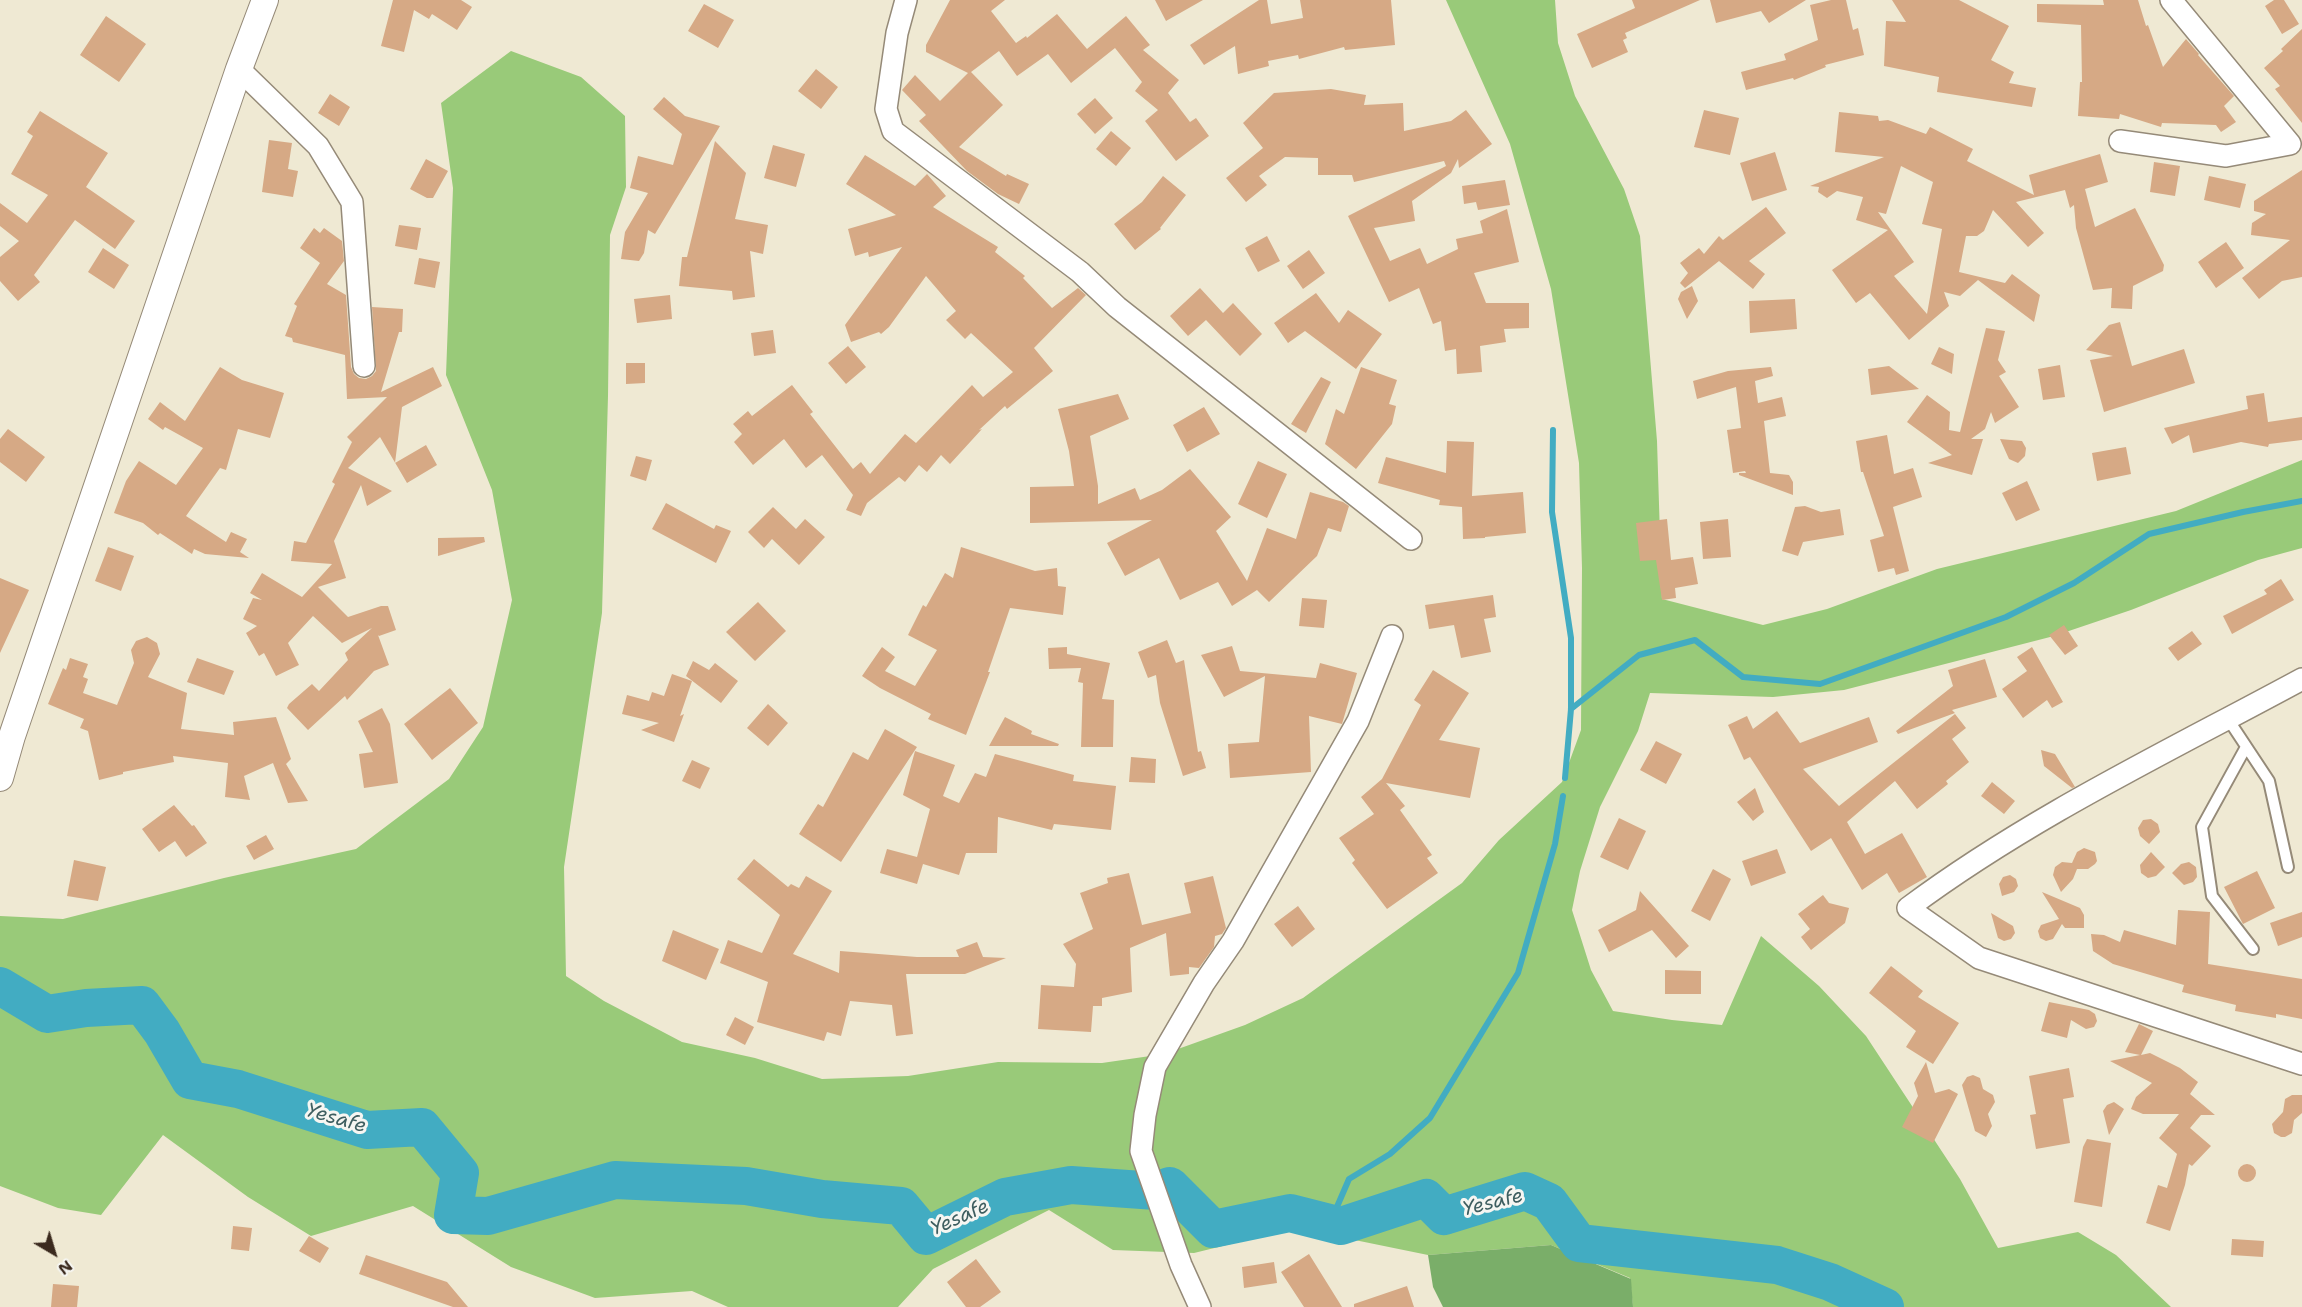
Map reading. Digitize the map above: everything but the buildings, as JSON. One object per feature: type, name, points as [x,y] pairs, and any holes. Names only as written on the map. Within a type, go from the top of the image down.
[{"type":"street","points":[[0,778],[238,69],[265,0]]},
{"type":"street","points":[[906,0],[897,33],[886,109],[893,131],[1080,272],[1117,307],[1411,539]]},
{"type":"street","points":[[2120,141],[2226,156],[2290,144],[2171,0]]},
{"type":"street","points":[[238,69],[318,146],[352,202],[364,366]]},
{"type":"street","points":[[1200,1307],[1181,1265],[1141,1151],[1145,1115],[1155,1067],[1204,983],[1233,941],[1358,721],[1392,636]]},
{"type":"street","points":[[2302,678],[2069,804],[1956,873],[1908,908],[1979,958],[2302,1064]]},
{"type":"lane","points":[[2228,719],[2269,781],[2288,867]]},
{"type":"lane","points":[[2246,747],[2202,827],[2212,896],[2253,949]]},
{"type":"green space","points":[[1446,0],[1555,0],[1558,43],[1575,96],[1624,189],[1640,236],[1657,441],[1662,599],[1763,625],[1827,609],[1937,569],[2176,511],[2302,460],[2302,548],[2258,560],[2131,610],[2054,636],[1844,690],[1773,697],[1650,693],[1638,731],[1600,807],[1580,871],[1572,910],[1591,970],[1613,1011],[1672,1020],[1722,1025],[1761,936],[1819,986],[1866,1036],[1960,1179],[1998,1248],[2078,1232],[2116,1255],[2171,1307],[1633,1307],[1630,1278],[1551,1245],[1428,1255],[1296,1228],[1194,1253],[1113,1250],[1049,1210],[933,1269],[898,1307],[728,1307],[692,1291],[595,1298],[511,1267],[413,1206],[311,1236],[248,1197],[163,1135],[101,1215],[58,1208],[0,1186],[0,916],[63,919],[224,878],[356,849],[449,779],[483,727],[512,600],[492,490],[446,375],[453,188],[441,103],[511,51],[581,77],[625,116],[626,187],[610,235],[602,613],[564,867],[566,976],[604,1001],[682,1042],[755,1058],[822,1079],[908,1076],[998,1062],[1102,1063],[1164,1054],[1245,1025],[1303,998],[1462,883],[1499,840],[1562,782],[1581,730],[1582,568],[1579,463],[1551,289],[1510,144]]},
{"type":"green space","points":[[1551,1245],[1631,1279],[1633,1307],[1443,1307],[1433,1287],[1428,1255]]},
{"type":"waterway","points":[[1553,430],[1552,512],[1571,638],[1571,709],[1565,778]]},
{"type":"waterway","points":[[1571,709],[1639,655],[1695,640],[1743,677],[1820,684],[2006,617],[2074,583],[2149,534],[2302,501]]},
{"type":"waterway","points":[[1330,1223],[1349,1179],[1390,1154],[1430,1118],[1518,973],[1555,844],[1563,796]]},
{"type":"waterway","name":"Yesafe","points":[[0,986],[47,1014],[86,1008],[142,1005],[162,1032],[190,1080],[238,1089],[367,1130],[422,1127],[460,1173],[453,1215],[488,1216],[615,1180],[746,1186],[822,1199],[901,1206],[926,1236],[1005,1197],[1071,1185],[1156,1191],[1170,1186],[1213,1229],[1290,1213],[1341,1226],[1426,1198],[1444,1216],[1525,1191],[1549,1202],[1579,1243],[1777,1265],[1830,1282],[1885,1307]]}]
